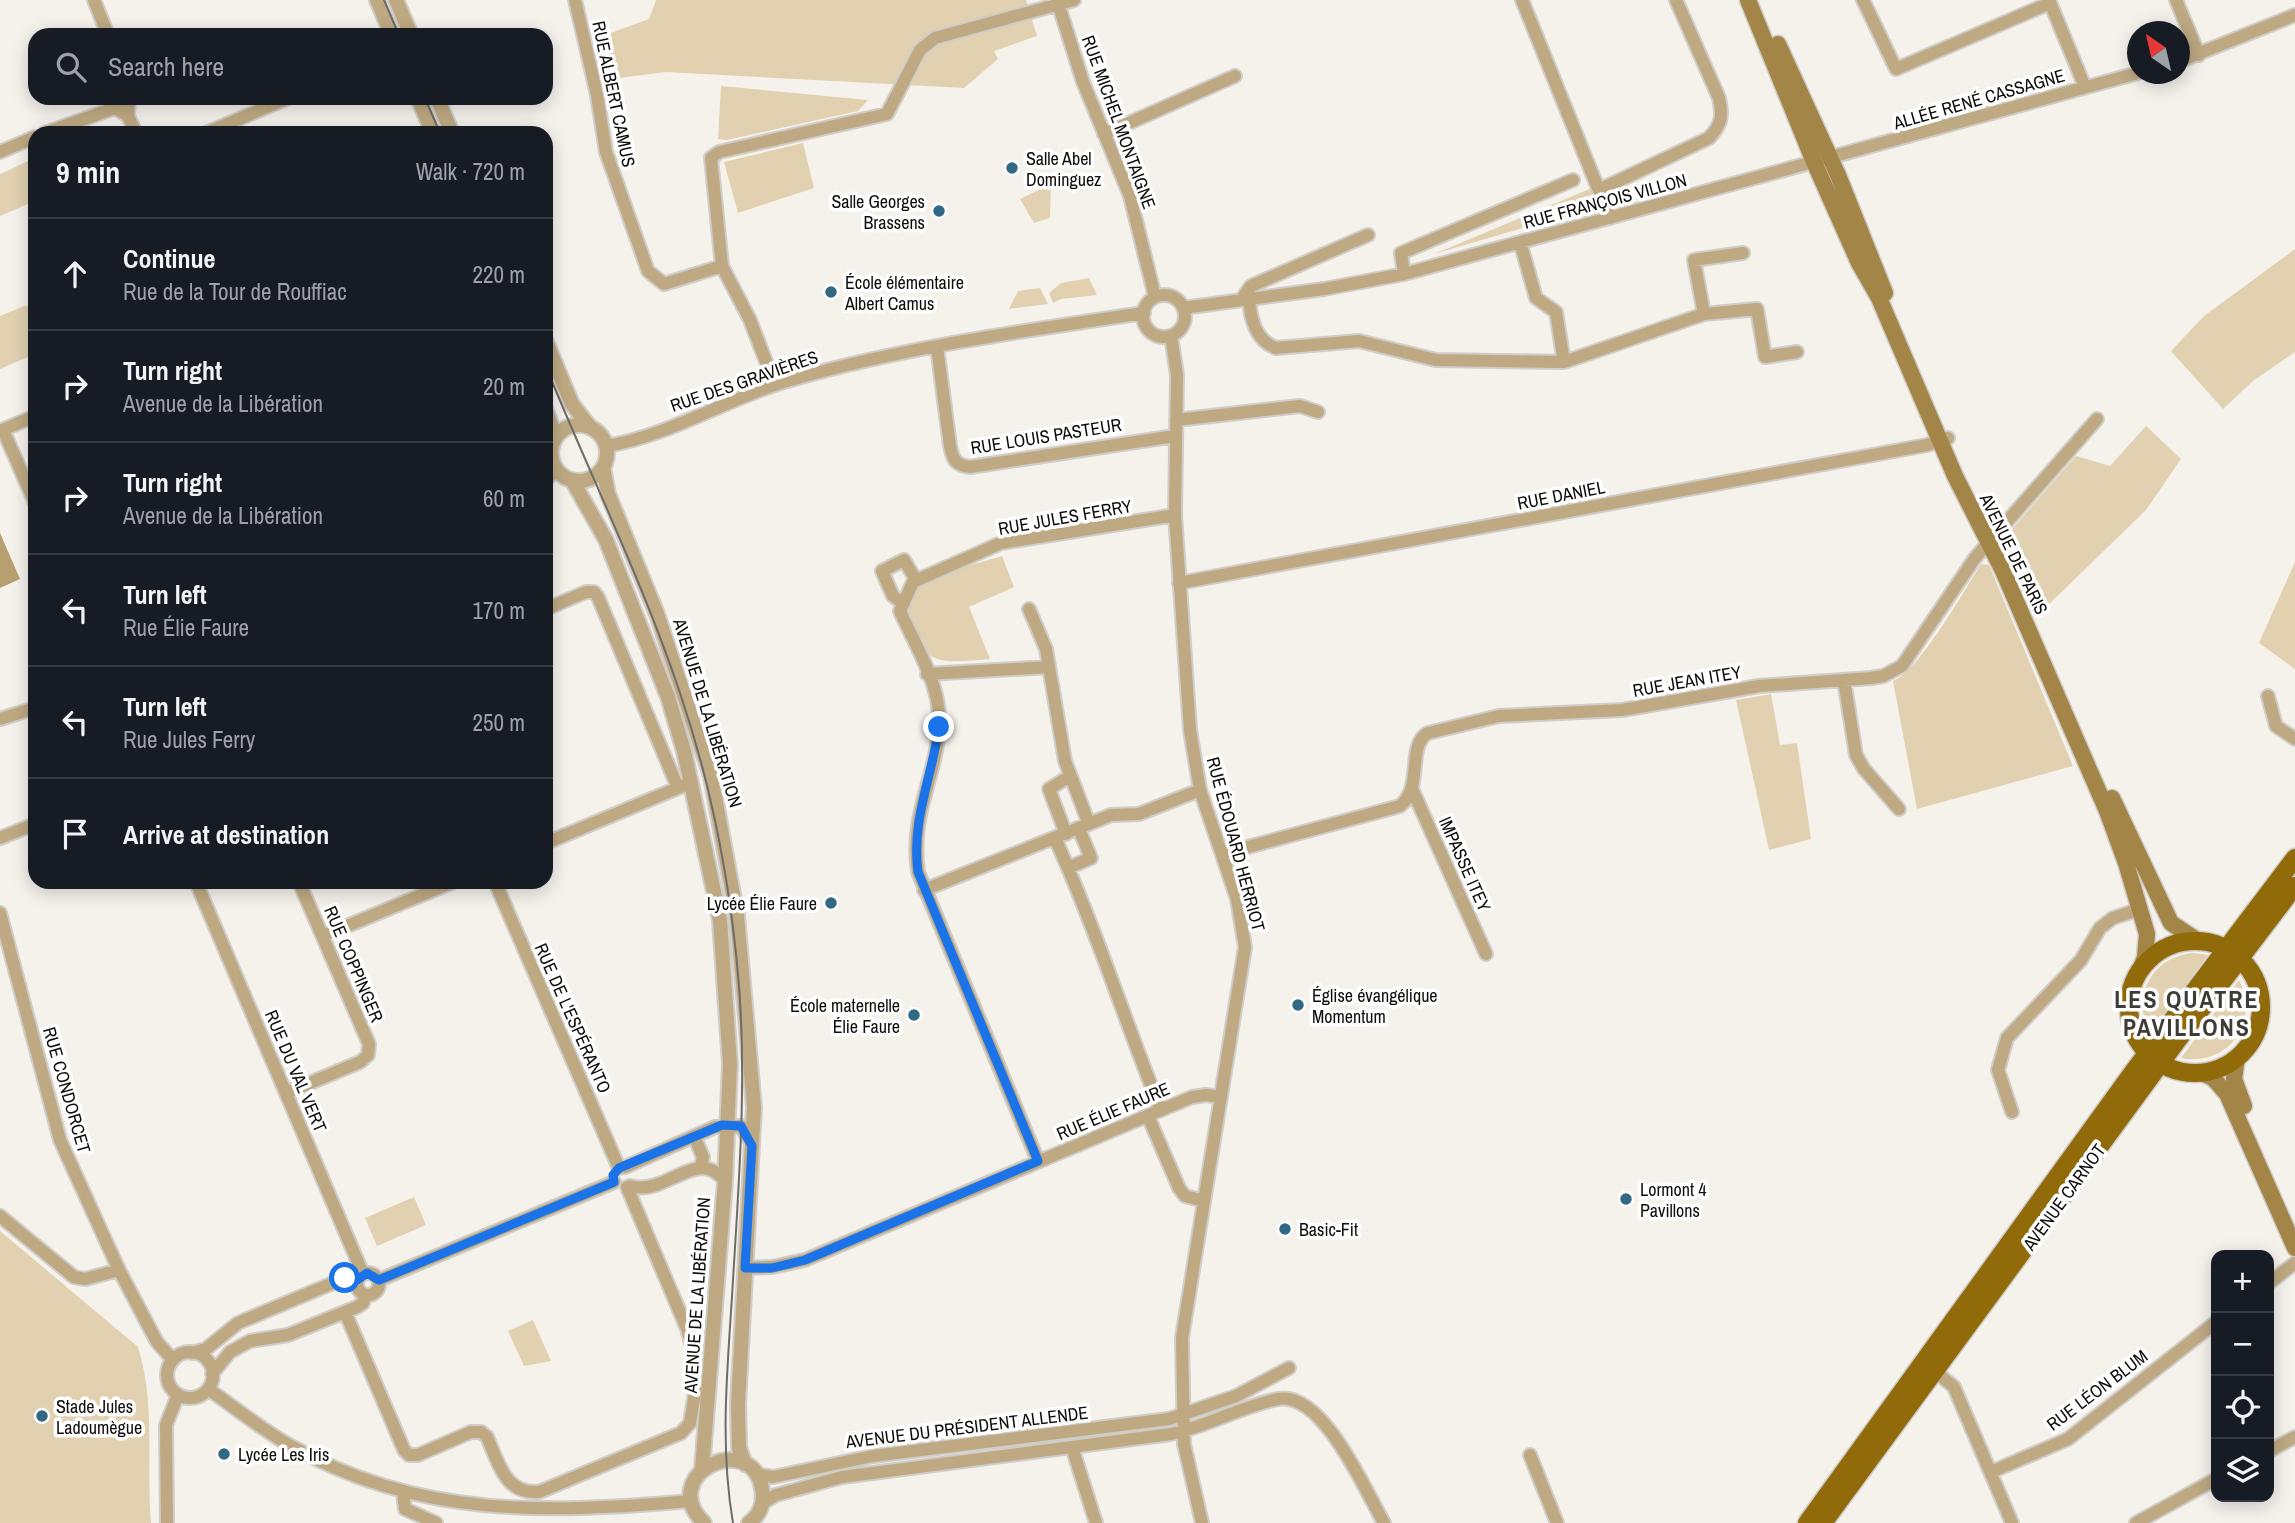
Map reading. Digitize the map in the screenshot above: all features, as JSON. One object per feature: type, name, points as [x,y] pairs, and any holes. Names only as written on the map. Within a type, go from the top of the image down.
[{"type":"main road","name":"AVENUE DE PARIS","points":[[1748,0],[1780,76],[1783,92],[1859,263],[1879,298],[1944,440],[1993,537],[2171,923],[2198,941]]},
{"type":"main road","name":"AVENUE DE PARIS","points":[[1759,0],[1872,257],[1944,440]]},
{"type":"main road","name":"AVENUE DE PARIS","points":[[1993,537],[2107,811],[2140,909],[2147,945],[2139,972]]},
{"type":"main road","points":[[2233,954],[2295,858]]},
{"type":"main road","points":[[2233,954],[2295,886]]},
{"type":"main road","points":[[2202,1073],[2236,1058],[2256,1031],[2261,1009],[2258,987],[2233,954],[2198,941],[2164,949],[2139,972],[2131,993],[2129,1014],[2135,1035],[2155,1059],[2181,1072],[2202,1073],[2213,1078],[2227,1094],[2295,1248]]},
{"type":"main road","name":"AVENUE CARNOT","points":[[1812,1520],[1935,1371],[2155,1059],[2183,1004],[2233,954]]},
{"type":"main road","name":"AVENUE CARNOT","points":[[1812,1520],[1958,1317],[2155,1059],[2191,1023],[2233,954]]},
{"type":"main road","points":[[2236,1058],[2236,1088],[2295,1226]]},
{"type":"street","points":[[94,0],[105,28]]},
{"type":"street","points":[[377,0],[389,28]]},
{"type":"street","points":[[396,0],[408,28]]},
{"type":"street","name":"RUE ALBERT CAMUS","points":[[575,0],[597,95],[606,152],[648,271],[664,284],[722,265]]},
{"type":"street","points":[[775,385],[750,320],[722,265],[711,158],[719,152],[887,114],[920,50],[935,38],[1058,2],[1074,0]]},
{"type":"street","points":[[1522,0],[1610,218]]},
{"type":"street","points":[[1599,190],[1709,138],[1720,127],[1722,114],[1719,98],[1676,0]]},
{"type":"street","points":[[1863,0],[1896,69],[2049,1],[2085,87]]},
{"type":"street","points":[[2176,0],[2199,55]]},
{"type":"street","name":"RUE MICHEL MONTAIGNE","points":[[1058,2],[1104,134],[1130,196],[1155,297]]},
{"type":"street","points":[[2190,58],[2295,15]]},
{"type":"street","points":[[1104,134],[1235,76]]},
{"type":"street","name":"AVENUE DE PARIS","points":[[1780,76],[1791,90],[1819,148],[1830,158]]},
{"type":"street","name":"ALLÉE RENÉ CASSAGNE","points":[[1814,162],[2127,76]]},
{"type":"street","points":[[129,105],[128,116],[133,126]]},
{"type":"street","points":[[222,126],[272,105]]},
{"type":"street","points":[[421,105],[430,126]]},
{"type":"street","points":[[441,105],[449,126]]},
{"type":"street","points":[[65,126],[115,108],[128,116]]},
{"type":"street","points":[[0,152],[28,140]]},
{"type":"street","name":"AVENUE DE PARIS","points":[[1814,162],[1829,178],[1858,244],[1872,257]]},
{"type":"street","name":"RUE FRANÇOIS VILLON","points":[[1183,308],[1324,289],[1404,274],[1814,162]]},
{"type":"street","name":"RUE FRANÇOIS VILLON","points":[[1404,274],[1401,253],[1573,180]]},
{"type":"street","name":"RUE FRANÇOIS VILLON","points":[[1245,299],[1251,286],[1368,235]]},
{"type":"street","points":[[1520,242],[1536,298],[1556,312],[1564,362]]},
{"type":"street","points":[[1704,314],[1694,260],[1743,253]]},
{"type":"street","points":[[1171,296],[1183,308],[1181,327],[1171,336],[1151,332],[1144,313],[1155,297],[1171,296]]},
{"type":"street","points":[[1245,299],[1259,335],[1267,345],[1276,348],[1359,341],[1436,360],[1564,362],[1704,314],[1757,309],[1765,357],[1797,352]]},
{"type":"street","name":"RUE DES GRAVIÈRES","points":[[606,446],[642,437],[775,385],[859,361],[1144,313]]},
{"type":"street","name":"RUE ÉDOUARD HERRIOT","points":[[1171,336],[1177,375],[1175,515],[1190,730],[1200,790],[1242,916],[1245,947],[1183,1328],[1183,1432],[1202,1523]]},
{"type":"street","name":"RUE LOUIS PASTEUR","points":[[937,347],[950,446],[953,460],[959,466],[970,467],[1175,436]]},
{"type":"street","points":[[553,359],[572,404],[589,426],[603,438],[606,446],[603,467],[593,477],[572,480],[553,475]]},
{"type":"street","points":[[1176,420],[1300,406],[1318,412]]},
{"type":"street","points":[[28,419],[1,430],[28,488]]},
{"type":"street","name":"RUE JEAN ITEY","points":[[1412,789],[1421,737],[1479,719],[1622,710],[1759,686],[1883,676],[1902,666],[1993,537],[2097,419]]},
{"type":"street","points":[[553,443],[559,433],[567,427],[589,426]]},
{"type":"street","name":"RUE DANIEL","points":[[1179,583],[1944,440]]},
{"type":"street","name":"AVENUE DE LA LIBÉRATION","points":[[603,467],[608,494],[685,691],[718,801],[741,958],[754,1107],[738,1404],[739,1448],[763,1493],[763,1503]]},
{"type":"street","name":"AVENUE DE LA LIBÉRATION","points":[[572,480],[606,540],[640,620],[668,697],[685,786],[720,920],[730,1041],[725,1181],[702,1469],[692,1489],[691,1501]]},
{"type":"street","name":"RUE JULES FERRY","points":[[916,580],[1002,544],[1175,515]]},
{"type":"street","points":[[901,602],[893,596],[882,570],[904,560],[916,580],[901,602],[900,611],[928,674],[939,715],[936,744],[916,824],[914,847],[923,890],[1038,1161]]},
{"type":"street","points":[[553,606],[586,592],[594,592],[598,597],[685,786],[553,840]]},
{"type":"street","points":[[1029,609],[1046,649],[1065,761],[1070,776],[1073,831],[1068,868],[1097,936],[1131,1038],[1161,1110]]},
{"type":"street","points":[[928,674],[1049,667]]},
{"type":"street","points":[[1844,680],[1856,755],[1864,769],[1899,809]]},
{"type":"street","points":[[2268,696],[2276,726],[2295,739]]},
{"type":"street","points":[[0,719],[28,710]]},
{"type":"street","points":[[1068,868],[1091,858],[1049,789],[1070,776]]},
{"type":"street","points":[[1222,854],[1394,809],[1407,800],[1412,789]]},
{"type":"street","name":"IMPASSE ITEY","points":[[1412,789],[1486,954]]},
{"type":"street","points":[[923,890],[1111,815],[1139,814],[1200,790]]},
{"type":"street","points":[[0,838],[28,827]]},
{"type":"street","name":"RUE DU VAL VERT","points":[[199,889],[286,1093],[360,1277]]},
{"type":"street","name":"RUE COPPINGER","points":[[286,1093],[368,1055],[369,1044],[302,889]]},
{"type":"street","points":[[323,936],[436,889]]},
{"type":"street","name":"RUE DE L'ESPÉRANTO","points":[[498,889],[622,1168]]},
{"type":"street","points":[[2012,1112],[1998,1070],[2007,1038],[2081,960],[2100,928],[2113,918],[2140,909]]},
{"type":"street","name":"RUE CONDORCET","points":[[0,913],[60,1140],[119,1270],[157,1342],[173,1360]]},
{"type":"street","name":"RUE ÉLIE FAURE","points":[[745,1268],[772,1268],[805,1260],[1192,1097],[1221,1097]]},
{"type":"street","points":[[1148,1116],[1179,1188],[1185,1196],[1204,1201]]},
{"type":"street","points":[[725,1181],[715,1169],[701,1166],[647,1189],[620,1188],[614,1182],[613,1175],[622,1168],[727,1124],[745,1129],[752,1146]]},
{"type":"street","points":[[694,1136],[704,1157],[701,1166]]},
{"type":"street","points":[[622,1168],[634,1177],[628,1187]]},
{"type":"street","points":[[379,1280],[614,1182]]},
{"type":"street","points":[[345,1312],[404,1450],[410,1455],[418,1455],[471,1432],[481,1432],[487,1437],[508,1482],[517,1489],[540,1492],[681,1433],[690,1423],[695,1393],[695,1356],[687,1329],[628,1187]]},
{"type":"street","points":[[0,1216],[74,1277],[85,1279],[119,1270]]},
{"type":"street","points":[[2274,1279],[2295,1263]]},
{"type":"street","points":[[370,1273],[379,1280],[377,1290],[365,1296],[363,1303],[345,1312],[288,1335],[250,1341],[230,1352],[212,1374],[208,1389],[191,1398],[178,1395],[167,1378],[173,1360],[206,1349],[238,1323],[345,1278],[370,1273]]},
{"type":"street","points":[[360,1277],[357,1288],[365,1296]]},
{"type":"street","name":"RUE LÉON BLUM","points":[[1991,1472],[2068,1438],[2211,1326]]},
{"type":"street","points":[[192,1353],[208,1362],[212,1374]]},
{"type":"street","name":"AVENUE DU PRÉSIDENT ALLENDE","points":[[751,1469],[773,1477],[873,1456],[1183,1415],[1258,1387],[1289,1368]]},
{"type":"street","points":[[1935,1371],[1954,1387],[2012,1523]]},
{"type":"street","points":[[208,1389],[290,1446],[358,1478],[403,1493],[470,1505],[527,1508],[578,1509],[691,1501],[704,1523]]},
{"type":"street","points":[[167,1523],[166,1425],[178,1395]]},
{"type":"street","name":"AVENUE DU PRÉSIDENT ALLENDE","points":[[763,1503],[776,1494],[842,1477],[1183,1432],[1279,1399],[1303,1403],[1323,1420],[1384,1523]]},
{"type":"street","points":[[2274,1448],[2295,1437]]},
{"type":"street","points":[[1072,1447],[1096,1523]]},
{"type":"street","points":[[1530,1455],[1557,1523]]},
{"type":"street","points":[[702,1469],[724,1460],[751,1469]]},
{"type":"street","points":[[2136,1523],[2211,1482]]},
{"type":"street","points":[[403,1493],[405,1509],[436,1523]]},
{"type":"street","points":[[752,1522],[763,1503]]},
{"type":"shaded area","points":[[656,0],[1026,0],[1037,36],[994,51],[998,59],[964,88],[666,72],[611,79],[608,34],[649,19]]},
{"type":"shaded area","points":[[721,86],[868,100],[858,111],[727,140],[718,139]]},
{"type":"shaded area","points":[[803,143],[814,188],[738,213],[724,162]]},
{"type":"shaded area","points":[[28,161],[28,204],[0,216],[0,174]]},
{"type":"shaded area","points":[[1051,184],[1050,218],[1034,223],[1020,199]]},
{"type":"shaded area","points":[[1592,188],[1597,202],[1594,207],[1434,254]]},
{"type":"shaded area","points":[[2295,249],[2295,352],[2253,381],[2223,409],[2171,351],[2204,316]]},
{"type":"shaded area","points":[[1089,278],[1097,295],[1061,299],[1053,303],[1049,293],[1061,283]]},
{"type":"shaded area","points":[[1040,288],[1048,304],[1009,309],[1018,291]]},
{"type":"shaded area","points":[[27,305],[28,307],[28,357],[0,369],[0,316]]},
{"type":"shaded area","points":[[2146,426],[2181,459],[2146,510],[2044,609],[2011,530],[2076,456],[2110,466]]},
{"type":"shaded area","points":[[0,533],[20,579],[0,588]]},
{"type":"shaded area","points":[[1002,556],[1014,587],[969,607],[990,659],[953,661],[932,656],[923,649],[911,628],[908,617],[910,595],[924,582]]},
{"type":"shaded area","points":[[2295,562],[2295,669],[2259,643]]},
{"type":"shaded area","points":[[1981,564],[1989,565],[2073,766],[1917,809],[1893,681],[1915,663],[1953,610]]},
{"type":"shaded area","points":[[1771,694],[1780,745],[1797,743],[1811,839],[1769,850],[1736,700]]},
{"type":"shaded area","points":[[2193,953],[2208,955],[2150,1033],[2143,1006],[2149,981],[2166,962]]},
{"type":"shaded area","points":[[2239,980],[2245,1012],[2236,1038],[2226,1049],[2213,1056],[2181,1058]]},
{"type":"shaded area","points":[[414,1197],[426,1225],[377,1246],[365,1218]]},
{"type":"shaded area","points":[[0,1231],[138,1347],[144,1368],[149,1412],[151,1523],[0,1523]]},
{"type":"shaded area","points":[[533,1320],[551,1361],[524,1366],[508,1331]]},
{"type":"tram line","points":[[384,0],[396,28]]},
{"type":"tram line","points":[[428,105],[437,126]]},
{"type":"tram line","points":[[553,383],[633,570],[680,693],[711,801],[731,912],[739,986],[742,1063],[739,1180],[726,1410],[727,1466],[733,1523]]},
{"type":"place","name":"Salle Abel Dominguez","points":[[1012,168]]},
{"type":"place","name":"Salle Georges Brassens","points":[[939,211]]},
{"type":"place","name":"École élémentaire Albert Camus","points":[[831,292]]},
{"type":"place","name":"Lycée Élie Faure","points":[[831,903]]},
{"type":"place","name":"Église évangélique Momentum","points":[[1298,1005]]},
{"type":"place","name":"École maternelle Élie Faure","points":[[914,1015]]},
{"type":"place","name":"Lormont 4 Pavillons","points":[[1626,1199]]},
{"type":"place","name":"Basic-Fit","points":[[1285,1229]]},
{"type":"place","name":"Stade Jules Ladoumègue","points":[[42,1416]]},
{"type":"place","name":"Lycée Les Iris","points":[[224,1454]]},
{"type":"district","name":"LES QUATRE PAVILLONS","points":[[2187,1013]]},
{"type":"route","points":[[345,1278],[357,1280],[363,1274],[370,1273],[379,1280],[614,1182],[614,1172],[619,1168],[722,1125],[741,1126],[752,1146],[745,1268],[772,1268],[805,1260],[1038,1161],[923,890],[918,872],[914,847],[916,824],[939,727]]}]
